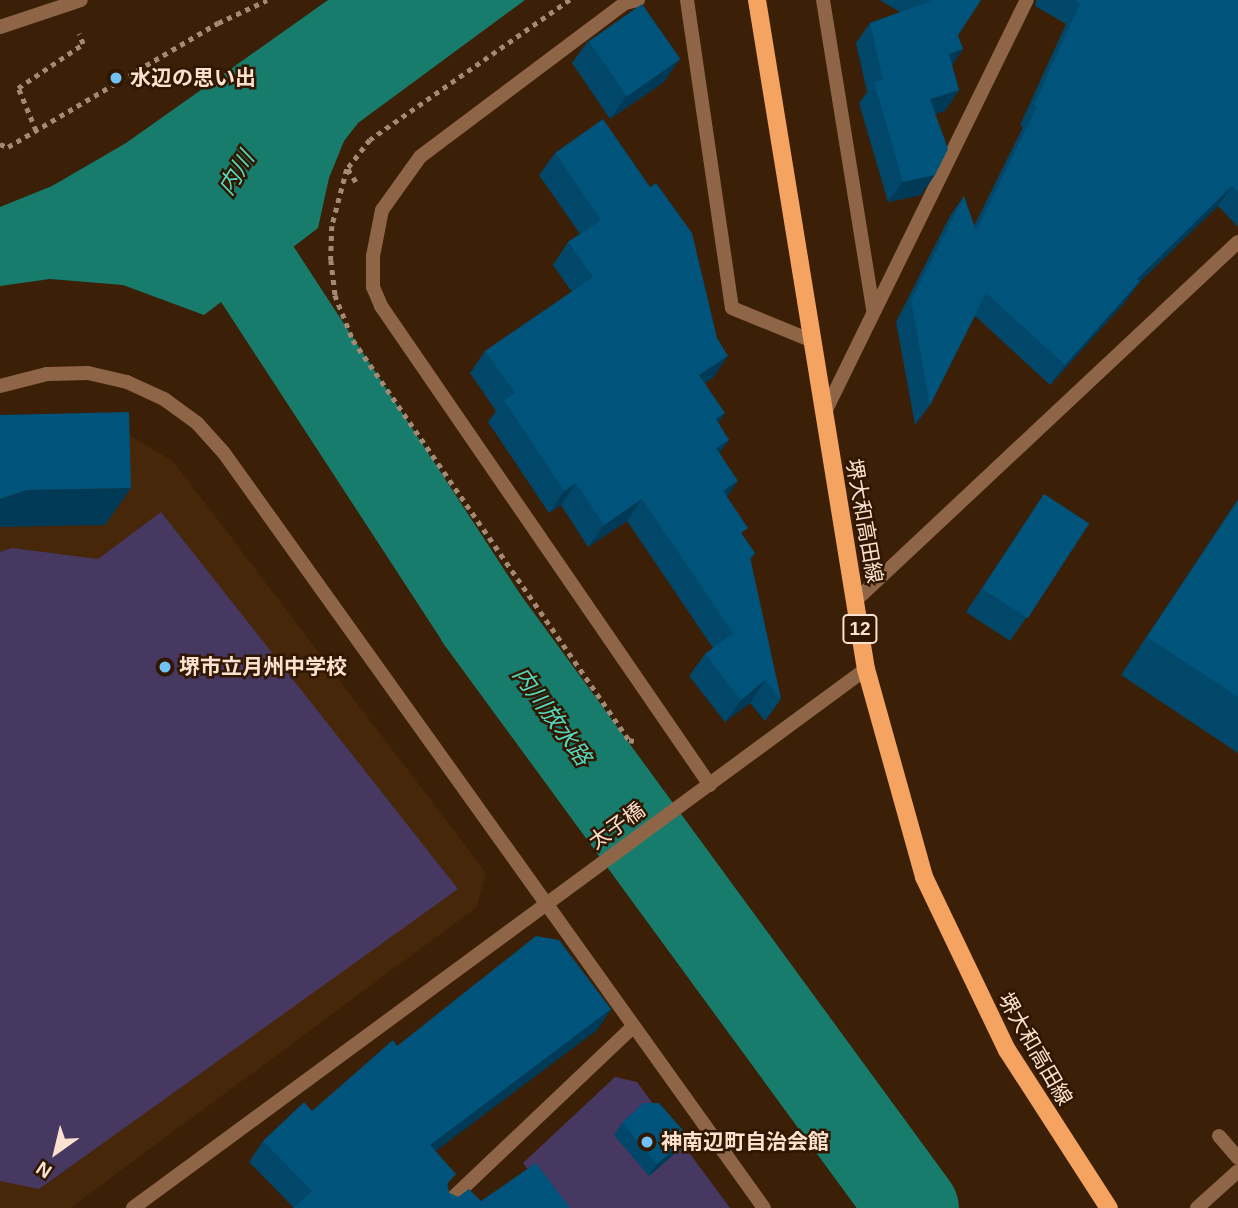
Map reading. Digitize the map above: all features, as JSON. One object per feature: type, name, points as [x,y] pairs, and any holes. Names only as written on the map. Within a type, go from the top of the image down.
[{"type":"main road","name":"堺大和高田線","points":[[757,0],[822,417],[866,669],[924,877],[952,943],[1007,1050],[1109,1208]]},
{"type":"street","points":[[638,0],[625,3],[420,157],[382,211],[373,256],[373,286],[381,306],[710,785]]},
{"type":"street","points":[[687,0],[733,308],[810,340]]},
{"type":"street","points":[[823,0],[873,310]]},
{"type":"street","points":[[822,417],[1027,0]]},
{"type":"street","points":[[0,27],[74,2]]},
{"type":"street","points":[[855,601],[1238,242]]},
{"type":"street","points":[[0,386],[47,374],[88,373],[127,382],[164,399],[197,423],[224,453],[632,1028],[764,1208]]},
{"type":"street","name":"太子橋","points":[[133,1208],[866,669]]},
{"type":"street","points":[[442,1208],[632,1028]]},
{"type":"street","points":[[1219,1136],[1238,1158]]},
{"type":"street","points":[[1197,1208],[1238,1171]]},
{"type":"path","points":[[0,144],[8,147],[218,23],[267,0]]},
{"type":"path","points":[[36,131],[18,88],[83,44],[74,2]]},
{"type":"shaded area","name":"堺市立月州中学校","points":[[106,421],[174,462],[486,873],[477,907],[70,1208],[0,1208],[0,423]]},
{"type":"shaded area","name":"堺市立月州中学校","points":[[161,512],[458,889],[39,1189],[0,1181],[0,552],[12,548],[98,559]]},
{"type":"shaded area","points":[[615,1077],[637,1082],[730,1208],[557,1208],[523,1163]]},
{"type":"water","name":"内川","points":[[328,0],[525,0],[358,123],[344,141],[329,178],[318,228],[204,315],[123,285],[50,279],[0,286],[0,207],[52,186],[126,143]]},
{"type":"building","points":[[928,0],[981,0],[958,35],[963,49],[949,54],[959,90],[930,99],[948,149],[935,175],[903,182],[874,82],[883,80],[870,23],[931,1]]},
{"type":"building","points":[[1074,0],[1238,0],[1238,192],[1232,186],[1137,279],[1140,281],[1065,365],[986,293],[930,405],[911,301],[964,196],[976,231],[1037,107],[1034,105],[1080,4]]},
{"type":"building","points":[[642,4],[680,59],[627,96],[589,41]]},
{"type":"building","points":[[603,119],[650,187],[656,183],[692,233],[717,338],[728,356],[699,375],[725,413],[716,419],[729,440],[716,448],[738,481],[723,491],[748,528],[741,533],[755,553],[750,557],[781,699],[765,680],[741,700],[705,654],[733,633],[642,499],[604,525],[576,483],[564,491],[504,400],[515,393],[485,351],[593,277],[568,242],[601,220],[555,153]]},
{"type":"building","points":[[129,412],[131,488],[27,490],[0,499],[0,415]]},
{"type":"building","points":[[1044,494],[1089,523],[1028,618],[982,589]]},
{"type":"building","points":[[1238,501],[1238,697],[1147,637]]},
{"type":"building","points":[[536,936],[559,940],[611,1009],[430,1145],[456,1174],[447,1184],[449,1193],[458,1197],[469,1189],[481,1201],[536,1163],[570,1208],[293,1208],[312,1191],[263,1141],[304,1102],[312,1111],[393,1040],[397,1046]]},
{"type":"building","name":"神南辺町自治会館","points":[[643,1103],[659,1103],[689,1137],[657,1164],[622,1123]]},
{"type":"waterway","name":"内川放水路","points":[[214,208],[481,618],[913,1208]]},
{"type":"place","name":"水辺の思い出","points":[[116,78]]},
{"type":"place","name":"堺市立月州中学校","points":[[165,667]]},
{"type":"place","name":"神南辺町自治会館","points":[[647,1142]]}]
